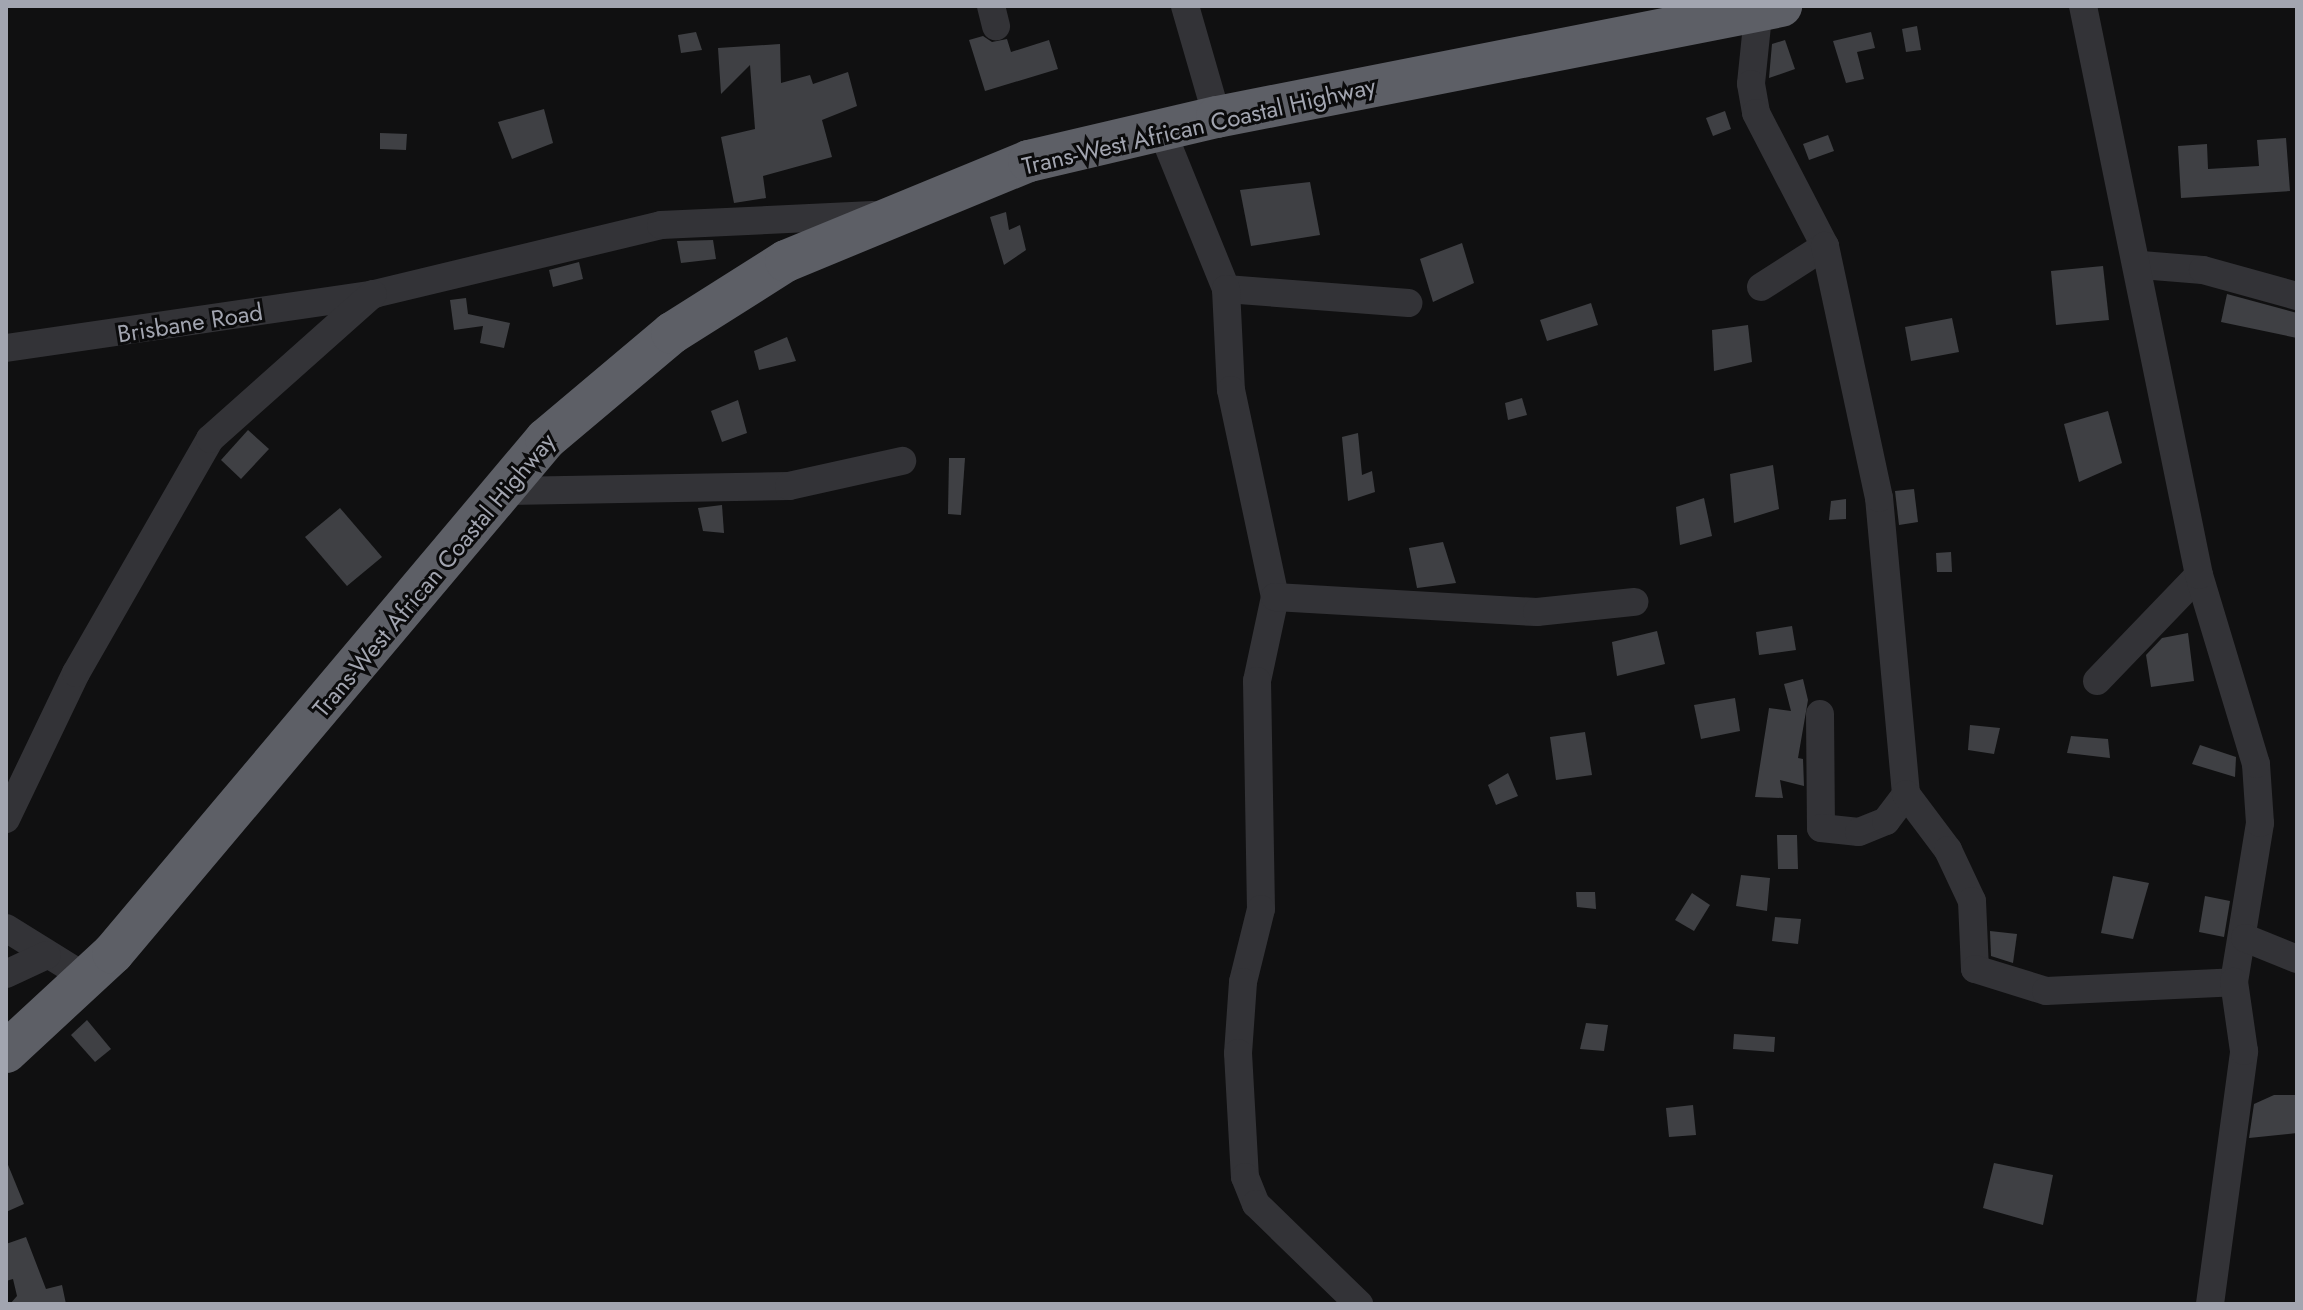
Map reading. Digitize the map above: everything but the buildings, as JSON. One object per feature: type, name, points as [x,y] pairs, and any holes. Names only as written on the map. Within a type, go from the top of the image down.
[{"type":"highway","name":"Trans-West African Coastal Highway","points":[[6,1052],[90,980],[546,439],[672,333],[786,261],[886,215],[1029,161],[1217,117],[1766,8]]},
{"type":"street","points":[[1185,6],[1217,117]]},
{"type":"street","points":[[2083,6],[2141,265],[2199,575],[2256,764],[2260,823],[2245,938],[2234,982],[2244,1051],[2210,1304]]},
{"type":"street","points":[[1766,8],[1751,84],[1756,113],[1825,246],[1879,498],[1906,794],[1948,850],[1972,901],[1975,969],[2046,991],[2234,982]]},
{"type":"street","points":[[1162,131],[1226,289],[1231,390],[1275,597],[1257,681],[1261,909],[1243,982],[1238,1053],[1245,1177],[1256,1204],[1359,1304]]},
{"type":"street","name":"Brisbane Road","points":[[6,348],[374,294],[661,225],[886,215]]},
{"type":"street","points":[[1761,287],[1825,246]]},
{"type":"street","points":[[2141,265],[2203,270],[2297,296]]},
{"type":"street","points":[[1226,289],[1408,303]]},
{"type":"street","points":[[6,819],[76,673],[210,439],[374,294]]},
{"type":"street","points":[[505,491],[789,486],[902,461]]},
{"type":"street","points":[[2097,681],[2199,575]]},
{"type":"street","points":[[1275,597],[1537,612],[1634,602]]},
{"type":"street","points":[[1820,714],[1821,828],[1859,832],[1886,821],[1906,794]]},
{"type":"street","points":[[6,928],[90,980]]},
{"type":"street","points":[[2245,938],[2297,959]]},
{"type":"street","points":[[6,974],[47,955]]}]
